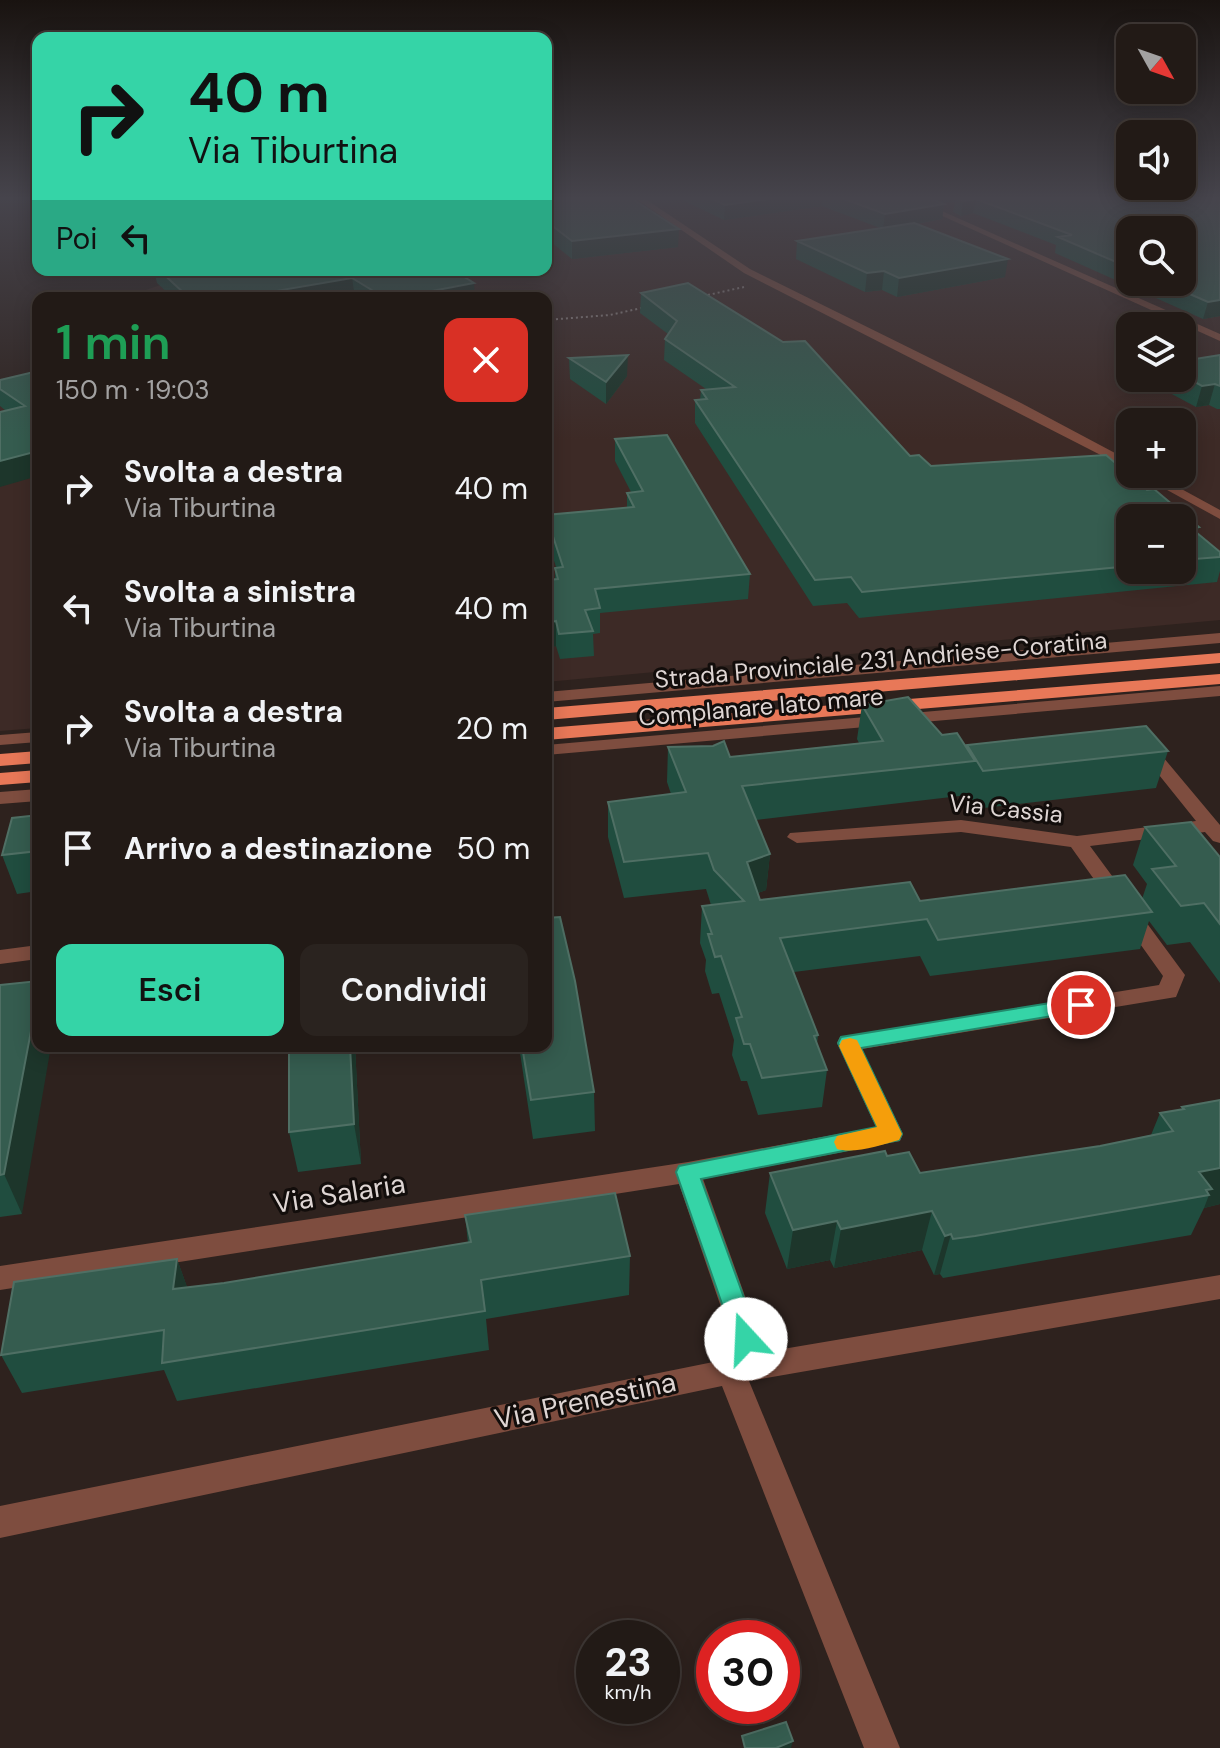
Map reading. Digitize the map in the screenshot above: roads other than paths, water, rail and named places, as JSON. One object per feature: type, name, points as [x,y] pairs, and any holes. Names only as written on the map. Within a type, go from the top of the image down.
[{"type":"highway","name":"Strada Provinciale 231 Andriese-Coratina","points":[[552,714],[1220,658]]},
{"type":"highway","name":"Strada Provinciale 231 Andriese-Coratina","points":[[552,734],[1220,679]]},
{"type":"highway","points":[[0,760],[32,757]]},
{"type":"highway","points":[[0,779],[32,776]]},
{"type":"street","points":[[760,278],[1017,405],[1116,458]]},
{"type":"street","points":[[1085,278],[1220,338]]},
{"type":"street","points":[[1170,488],[1220,515]]},
{"type":"street","points":[[552,696],[1220,638]]},
{"type":"street","name":"Complanare lato mare","points":[[552,749],[1220,691]]},
{"type":"street","points":[[0,740],[32,737]]},
{"type":"street","name":"Via Cassia","points":[[1152,755],[1215,831]]},
{"type":"street","points":[[0,798],[32,795]]},
{"type":"street","name":"Via Cassia","points":[[797,837],[961,826],[1077,842],[1215,831]]},
{"type":"street","name":"Via Salaria","points":[[0,1278],[688,1172],[891,1134],[848,1043],[1168,991],[1174,975],[1077,842]]},
{"type":"street","points":[[0,957],[32,953]]},
{"type":"street","points":[[688,1172],[744,1369],[882,1748]]},
{"type":"street","name":"Via Prenestina","points":[[0,1522],[744,1369],[1220,1287]]}]
